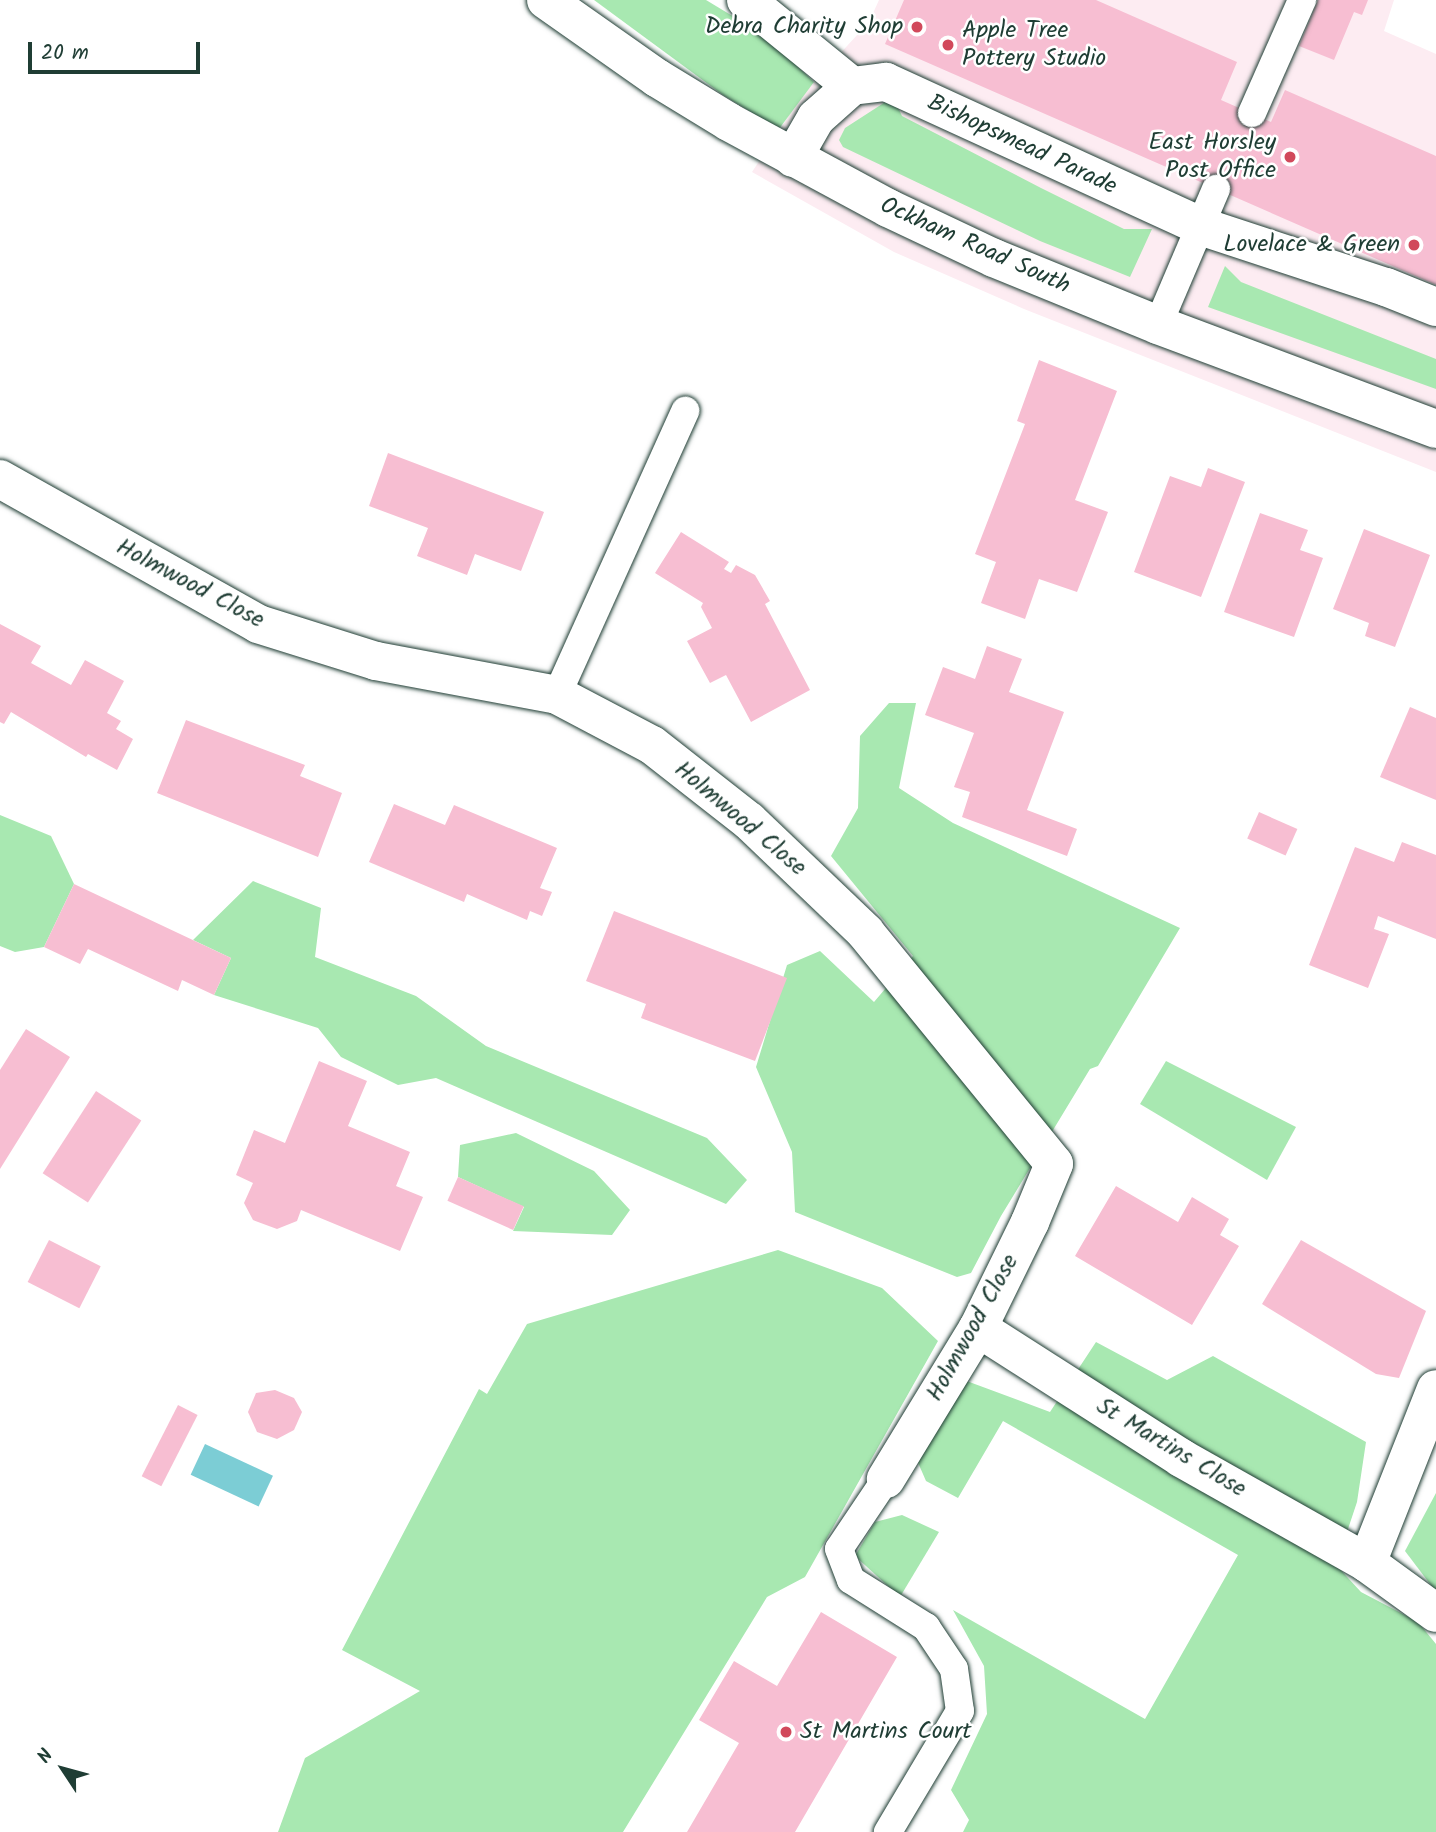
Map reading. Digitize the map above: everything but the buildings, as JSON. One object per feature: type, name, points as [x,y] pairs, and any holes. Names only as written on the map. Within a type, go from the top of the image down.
[{"type":"street","name":"Ockham Road South","points":[[546,0],[657,78],[793,158],[888,208],[994,258],[1158,325],[1436,429]]},
{"type":"street","points":[[746,0],[852,86],[816,118],[793,158]]},
{"type":"street","name":"Bishopsmead Parade","points":[[852,86],[886,82],[1200,226],[1386,287],[1436,307]]},
{"type":"street","name":"Holmwood Close","points":[[0,479],[258,624],[376,661],[558,695],[652,745],[749,821],[865,932],[1054,1164],[1030,1222],[978,1328],[886,1479]]},
{"type":"street","name":"St Martins Close","points":[[978,1328],[1181,1458],[1367,1563],[1436,1613]]},
{"type":"street","points":[[1367,1563],[1436,1389]]},
{"type":"lane","points":[[1252,113],[1302,0]]},
{"type":"lane","points":[[1158,325],[1216,188]]},
{"type":"lane","points":[[558,695],[685,411]]},
{"type":"lane","points":[[886,1479],[839,1549],[851,1580],[926,1626],[954,1669],[960,1712],[888,1832]]},
{"type":"shaded area","points":[[879,0],[1394,0],[1384,31],[1436,54],[1436,472],[1024,309],[894,252],[752,172],[803,94],[869,22]]},
{"type":"green space","points":[[594,0],[706,0],[764,35],[814,82],[779,129],[723,95]]},
{"type":"green space","points":[[893,97],[902,116],[1041,188],[1124,229],[1152,229],[1130,277],[1040,241],[843,147],[839,140],[845,128]]},
{"type":"green space","points":[[1225,266],[1241,282],[1436,359],[1436,389],[1208,307]]},
{"type":"green space","points":[[889,703],[916,703],[899,788],[953,823],[1180,928],[1098,1066],[1090,1069],[1001,1216],[971,1273],[957,1277],[795,1212],[792,1152],[756,1067],[787,965],[820,951],[874,1002],[913,956],[831,856],[858,808],[860,736]]},
{"type":"green space","points":[[0,815],[51,836],[74,884],[44,947],[15,952],[0,946]]},
{"type":"green space","points":[[253,881],[321,908],[315,957],[416,996],[486,1046],[707,1138],[747,1180],[726,1204],[436,1078],[398,1085],[341,1057],[318,1028],[214,995],[231,958],[193,940]]},
{"type":"green space","points":[[1166,1061],[1296,1127],[1267,1180],[1140,1104]]},
{"type":"green space","points":[[516,1133],[594,1171],[630,1210],[612,1235],[513,1231],[524,1207],[458,1177],[460,1145]]},
{"type":"green space","points":[[778,1250],[882,1288],[938,1341],[805,1577],[767,1597],[623,1832],[278,1832],[305,1758],[420,1691],[342,1650],[479,1389],[487,1394],[527,1324]]},
{"type":"green space","points":[[1096,1342],[1167,1380],[1213,1356],[1366,1442],[1357,1502],[1336,1565],[1361,1592],[1418,1622],[1436,1644],[1436,1832],[963,1832],[969,1820],[951,1790],[987,1714],[984,1666],[953,1610],[1145,1719],[1238,1555],[1003,1421],[958,1498],[926,1481],[916,1458],[964,1380],[1050,1412]]},
{"type":"green space","points":[[1436,1493],[1436,1592],[1405,1551]]},
{"type":"green space","points":[[902,1515],[939,1532],[900,1597],[855,1556],[875,1522]]},
{"type":"water","points":[[205,1444],[273,1476],[259,1507],[191,1475]]},
{"type":"place","name":"Debra Charity Shop","points":[[917,27]]},
{"type":"place","name":"Apple Tree Pottery Studio","points":[[948,45]]},
{"type":"place","name":"East Horsley Post Office","points":[[1290,157]]},
{"type":"place","name":"Lovelace & Green","points":[[1414,245]]},
{"type":"place","name":"St Martins Court","points":[[786,1732]]}]
